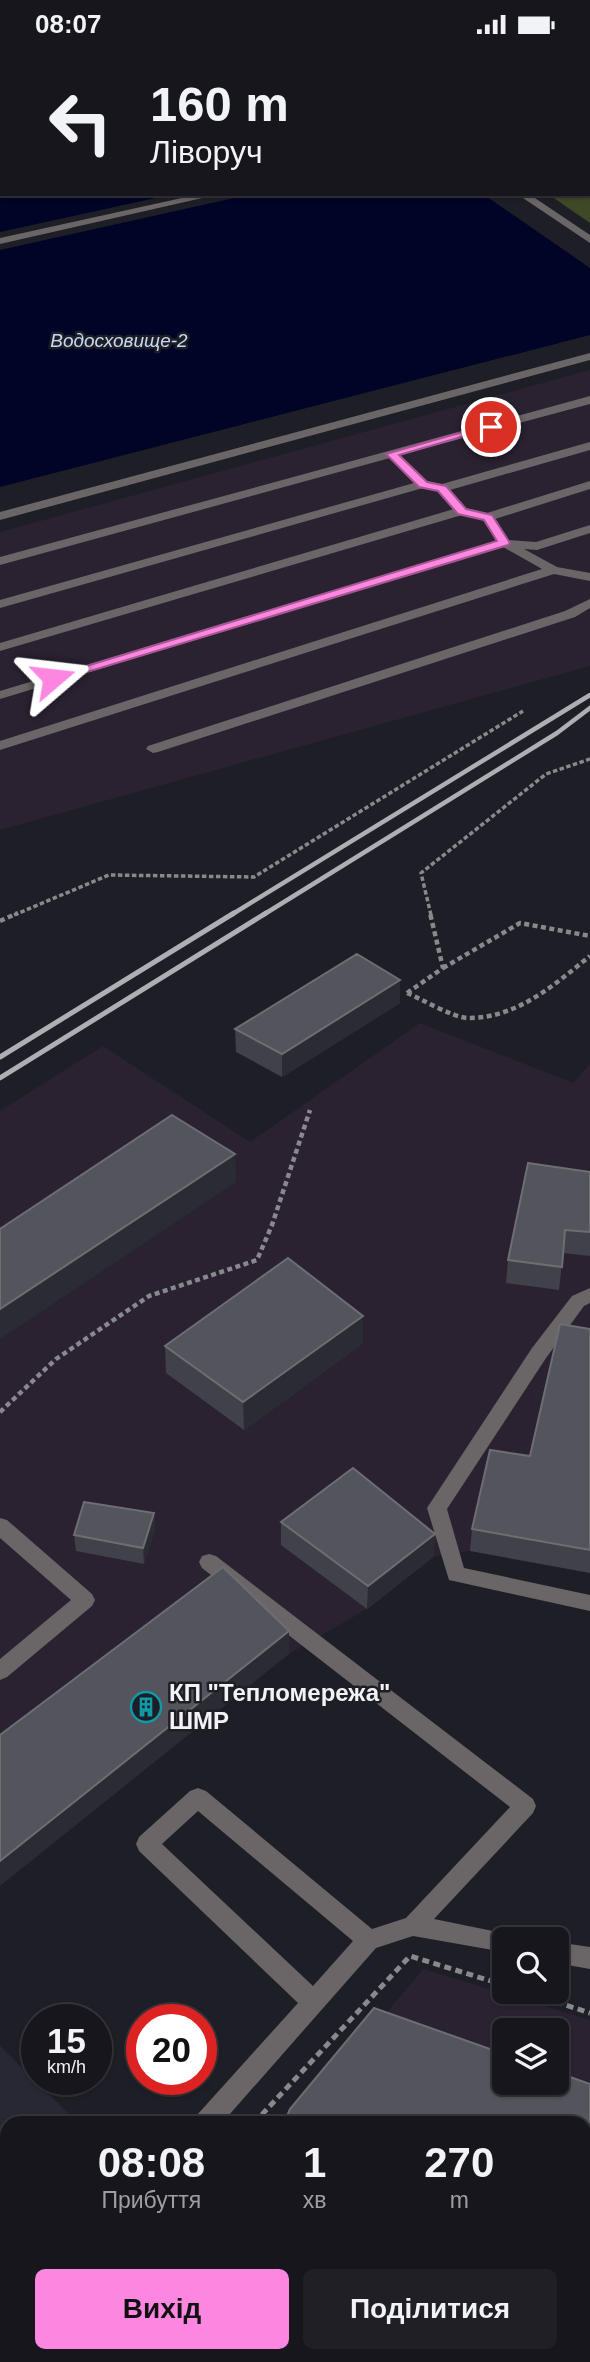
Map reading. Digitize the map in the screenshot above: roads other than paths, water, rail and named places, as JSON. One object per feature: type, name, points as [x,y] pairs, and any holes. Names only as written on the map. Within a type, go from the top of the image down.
[{"type":"lane","points":[[0,241],[206,196]]},
{"type":"lane","points":[[525,196],[590,240]]},
{"type":"lane","points":[[0,516],[590,356]]},
{"type":"lane","points":[[0,561],[590,400]]},
{"type":"lane","points":[[0,604],[423,484],[442,488],[590,446]]},
{"type":"lane","points":[[391,454],[423,484]]},
{"type":"lane","points":[[0,647],[462,512],[488,517],[590,485]]},
{"type":"lane","points":[[442,488],[462,512]]},
{"type":"lane","points":[[488,517],[504,543],[553,570],[590,577]]},
{"type":"lane","points":[[0,695],[504,543],[537,547],[590,529]]},
{"type":"lane","points":[[0,746],[553,570]]},
{"type":"lane","points":[[153,749],[570,614],[590,603]]},
{"type":"lane","points":[[590,1295],[578,1301],[539,1353],[437,1508],[456,1574],[590,1603]]},
{"type":"lane","points":[[0,1526],[85,1600],[0,1671]]},
{"type":"lane","points":[[209,1563],[525,1806],[413,1926]]},
{"type":"lane","points":[[313,2002],[147,1844],[198,1798],[369,1940]]},
{"type":"lane","points":[[212,2116],[369,1940],[413,1926],[492,1940]]},
{"type":"lane","points":[[569,1954],[590,1958]]},
{"type":"water","points":[[0,196],[165,196],[0,232]]},
{"type":"water","name":"Водосховище-2","points":[[243,196],[486,196],[590,268],[590,335],[0,487],[0,250]]},
{"type":"railway","points":[[231,915],[590,695]]},
{"type":"railway","points":[[263,915],[557,733],[590,708]]},
{"type":"railway","points":[[0,1057],[234,913]]},
{"type":"railway","points":[[0,1078],[266,913]]},
{"type":"place","name":"КП \"Тепломережа\" ШМР","points":[[146,1707]]}]
